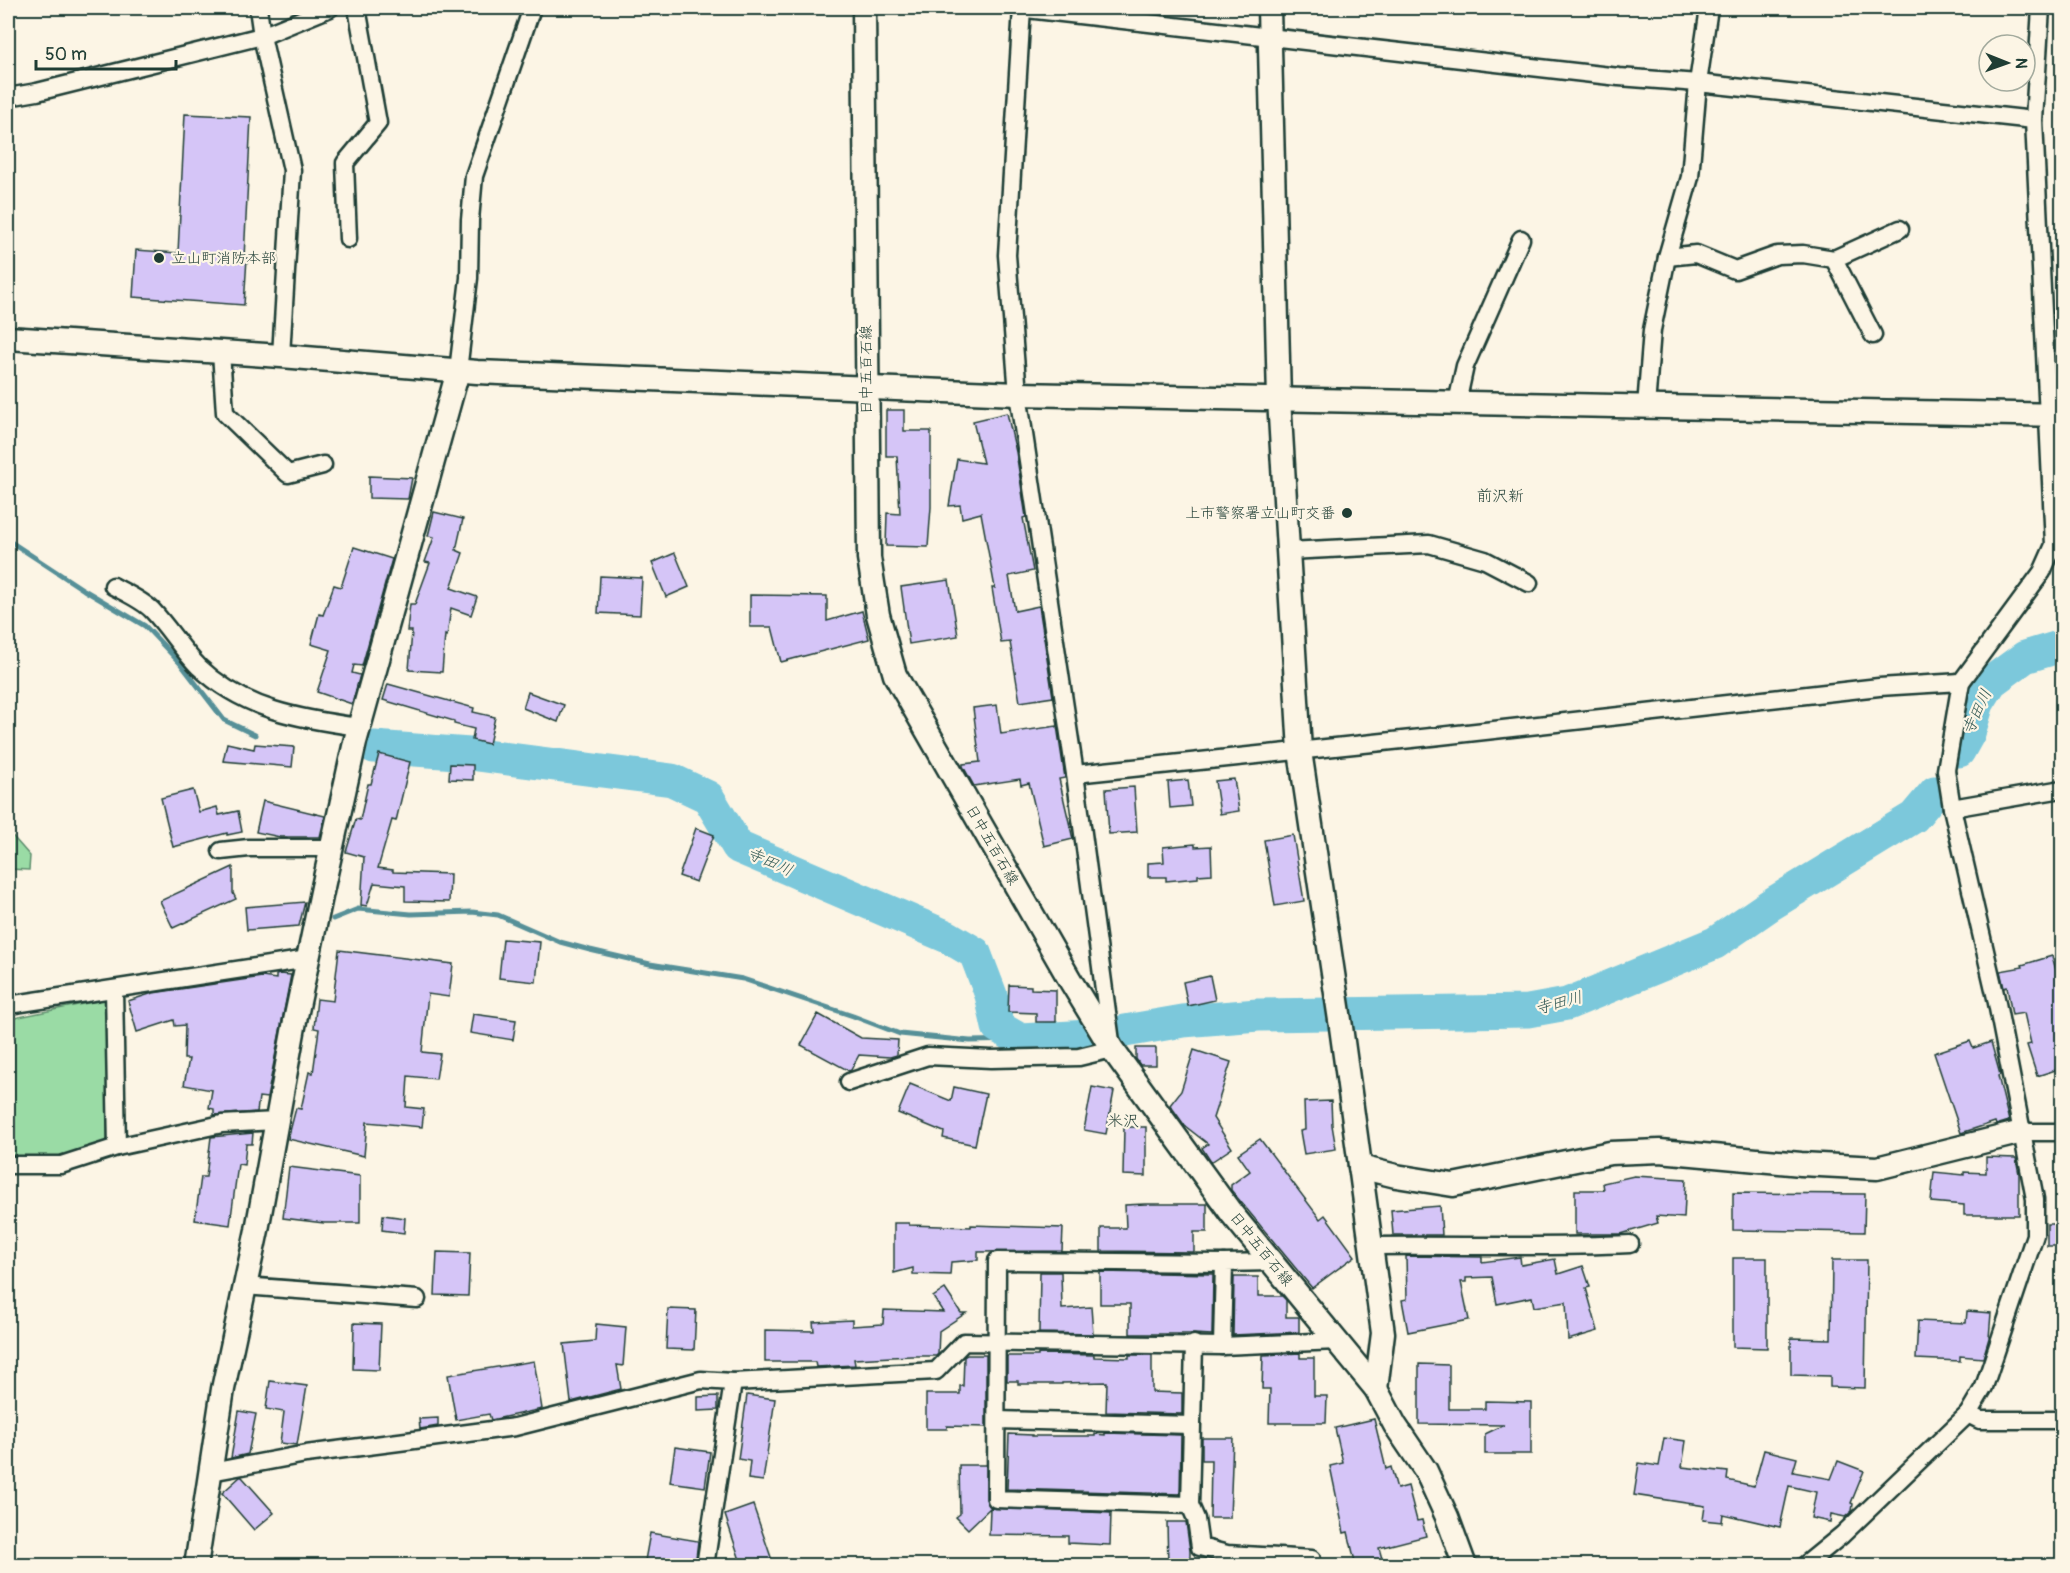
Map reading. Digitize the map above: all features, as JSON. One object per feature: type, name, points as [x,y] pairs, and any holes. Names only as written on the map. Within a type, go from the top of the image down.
[{"type":"street","points":[[258,8],[291,170],[281,356]]},
{"type":"street","points":[[8,97],[37,92],[262,36],[330,8]]},
{"type":"street","points":[[348,239],[345,163],[378,123],[357,8]]},
{"type":"street","points":[[196,1566],[223,1389],[257,1230],[276,1121],[332,848],[359,728],[458,371],[469,278],[470,220],[474,176],[532,8]]},
{"type":"street","name":"日中五百石線","points":[[864,8],[869,558],[878,615],[895,675],[1112,1049],[1232,1214],[1376,1389],[1395,1425],[1426,1471],[1447,1517],[1464,1566]]},
{"type":"street","points":[[849,1082],[928,1056],[992,1059],[1079,1057],[1112,1049],[1075,774],[1018,394],[1007,255],[1021,8],[1619,77],[1698,83],[2034,120]]},
{"type":"street","points":[[1269,8],[1279,399],[1300,751],[1383,1333],[1376,1389]]},
{"type":"street","points":[[1646,407],[1652,330],[1667,257],[1690,177],[1698,83],[1709,8]]},
{"type":"street","points":[[1804,1566],[1842,1535],[1968,1414],[1984,1387],[2035,1235],[2035,1199],[1996,999],[1952,808],[1947,770],[1961,682],[2042,572],[2054,545],[2055,414],[2034,120],[2041,8]]},
{"type":"street","points":[[1667,257],[1696,254],[1735,270],[1777,255],[1803,254],[1834,259],[1900,229]]},
{"type":"street","points":[[1457,403],[1465,366],[1521,238]]},
{"type":"street","points":[[1834,259],[1873,335]]},
{"type":"street","points":[[8,338],[281,356],[458,371],[1018,394],[2055,414]]},
{"type":"street","points":[[221,352],[225,413],[288,474],[323,465]]},
{"type":"street","points":[[1288,552],[1429,544],[1485,560],[1529,583]]},
{"type":"street","points":[[113,586],[150,608],[198,666],[228,690],[247,701],[282,714],[311,721],[359,728]]},
{"type":"street","points":[[1075,774],[1879,687],[1961,682]]},
{"type":"street","points":[[1952,808],[2062,789]]},
{"type":"street","points":[[221,851],[249,848],[332,848]]},
{"type":"street","points":[[15,1004],[308,959]]},
{"type":"street","points":[[114,989],[117,1147]]},
{"type":"street","points":[[8,1165],[61,1165],[117,1147],[222,1124],[276,1121]]},
{"type":"street","points":[[1360,1167],[1396,1176],[1454,1185],[1610,1153],[1660,1151],[1801,1164],[1878,1168],[2022,1132],[2062,1132]]},
{"type":"street","points":[[1371,1246],[1558,1247],[1630,1244]]},
{"type":"street","points":[[1190,1505],[996,1499],[997,1261],[1272,1262]]},
{"type":"street","points":[[1222,1346],[1224,1263]]},
{"type":"street","points":[[245,1286],[417,1299]]},
{"type":"street","points":[[211,1472],[306,1454],[515,1427],[701,1380],[733,1382],[936,1371],[964,1342],[1222,1346],[1337,1341]]},
{"type":"street","points":[[1194,1344],[1190,1505],[1196,1519],[1200,1546],[1227,1554],[1312,1559]]},
{"type":"street","points":[[705,1566],[733,1382]]},
{"type":"street","points":[[1968,1414],[1980,1420],[2062,1420]]},
{"type":"street","points":[[997,1420],[1191,1425]]},
{"type":"green space","points":[[8,831],[30,856],[29,870],[8,869]]},
{"type":"green space","points":[[107,999],[107,1143],[62,1160],[8,1159],[8,1046],[12,1045],[9,1019]]},
{"type":"building","points":[[185,114],[251,117],[244,305],[133,297],[136,250],[178,253]]},
{"type":"building","points":[[886,410],[904,410],[904,431],[931,431],[931,507],[928,547],[886,546],[887,513],[900,514],[897,456],[886,456]]},
{"type":"building","points":[[1007,413],[1016,452],[1026,517],[1023,518],[1033,571],[1009,576],[1015,611],[1039,606],[1053,697],[1020,702],[1010,642],[1001,643],[992,588],[995,588],[981,513],[962,518],[960,505],[949,506],[957,459],[983,463],[973,421]]},
{"type":"building","points":[[369,476],[412,478],[408,499],[369,498]]},
{"type":"building","points":[[434,512],[463,519],[456,550],[463,553],[451,588],[477,597],[471,615],[451,608],[447,636],[445,635],[442,672],[409,670],[412,631],[407,631],[410,604],[415,604],[430,563],[425,562],[434,537],[428,536]]},
{"type":"building","points":[[354,547],[392,559],[362,666],[354,665],[352,673],[360,675],[352,704],[317,692],[331,650],[311,644],[319,614],[323,615],[334,585],[341,587]]},
{"type":"building","points":[[675,553],[689,587],[666,597],[652,563]]},
{"type":"building","points":[[600,576],[642,578],[640,615],[598,613]]},
{"type":"building","points":[[949,580],[958,636],[909,644],[901,587]]},
{"type":"building","points":[[750,595],[827,596],[827,621],[862,611],[869,639],[781,662],[772,627],[750,627]]},
{"type":"building","points":[[388,684],[474,708],[473,712],[495,717],[489,744],[472,740],[474,729],[383,700]]},
{"type":"building","points":[[528,692],[564,705],[558,722],[523,708]]},
{"type":"building","points":[[997,705],[1001,734],[1057,726],[1065,778],[1059,779],[1073,839],[1044,846],[1029,783],[1021,785],[1020,779],[974,786],[963,766],[963,764],[980,762],[973,708]]},
{"type":"building","points":[[227,743],[254,749],[255,744],[294,747],[292,767],[223,761]]},
{"type":"building","points":[[379,754],[410,762],[396,821],[392,820],[378,868],[393,870],[393,872],[450,874],[449,902],[405,901],[405,886],[374,883],[367,906],[361,905],[364,857],[346,852],[356,819],[360,820],[368,784],[371,784]]},
{"type":"building","points":[[450,764],[473,765],[473,780],[449,779]]},
{"type":"building","points":[[1234,779],[1239,811],[1220,814],[1215,781]]},
{"type":"building","points":[[1188,780],[1191,806],[1170,808],[1168,782]]},
{"type":"building","points":[[1134,787],[1137,832],[1109,834],[1106,789]]},
{"type":"building","points":[[193,790],[199,812],[217,807],[219,815],[238,811],[242,832],[227,835],[227,833],[173,847],[161,798]]},
{"type":"building","points":[[263,801],[325,816],[320,837],[280,837],[256,832]]},
{"type":"building","points":[[696,828],[714,835],[696,882],[679,876]]},
{"type":"building","points":[[1293,835],[1304,901],[1275,906],[1264,840]]},
{"type":"building","points":[[1195,844],[1195,847],[1211,846],[1212,874],[1198,875],[1198,878],[1166,881],[1166,877],[1148,877],[1148,863],[1164,862],[1163,847]]},
{"type":"building","points":[[233,867],[233,893],[236,899],[173,928],[160,901]]},
{"type":"building","points":[[305,902],[299,926],[247,930],[245,907]]},
{"type":"building","points":[[503,939],[540,942],[536,982],[499,978]]},
{"type":"building","points":[[339,950],[453,964],[449,997],[428,994],[422,1052],[440,1054],[436,1079],[408,1076],[406,1107],[424,1109],[422,1127],[367,1122],[364,1156],[288,1139],[296,1108],[301,1109],[309,1072],[313,1073],[319,1029],[314,1028],[317,999],[333,1001]]},
{"type":"building","points":[[2052,956],[2062,991],[2062,1068],[2037,1076],[2027,1045],[2031,1044],[2024,1013],[2012,1015],[2007,987],[2004,988],[2000,971],[2023,967],[2022,965]]},
{"type":"building","points":[[276,975],[291,975],[267,1098],[259,1097],[257,1112],[214,1115],[214,1109],[209,1108],[212,1090],[184,1085],[189,1059],[184,1059],[185,1025],[175,1026],[174,1020],[137,1032],[128,1001],[153,993],[262,977],[276,979]]},
{"type":"building","points":[[1210,976],[1215,1000],[1188,1006],[1183,982]]},
{"type":"building","points":[[1009,985],[1056,990],[1056,1022],[1036,1022],[1036,1013],[1008,1012]]},
{"type":"building","points":[[473,1014],[516,1020],[513,1040],[470,1033]]},
{"type":"building","points":[[818,1014],[861,1038],[898,1040],[897,1055],[890,1057],[859,1055],[849,1071],[801,1045]]},
{"type":"building","points":[[1970,1041],[1973,1048],[1991,1042],[2009,1121],[1996,1125],[1995,1122],[1961,1133],[1934,1053]]},
{"type":"building","points":[[1136,1048],[1156,1048],[1156,1065],[1140,1065],[1136,1059]]},
{"type":"building","points":[[1194,1050],[1231,1062],[1213,1118],[1232,1148],[1211,1162],[1202,1148],[1208,1144],[1185,1126],[1170,1105],[1181,1091]]},
{"type":"building","points":[[910,1084],[951,1101],[954,1087],[986,1094],[975,1145],[943,1138],[944,1132],[898,1113]]},
{"type":"building","points":[[1092,1087],[1114,1091],[1106,1134],[1084,1130]]},
{"type":"building","points":[[1331,1101],[1336,1149],[1304,1154],[1300,1131],[1305,1130],[1304,1102]]},
{"type":"building","points":[[1124,1127],[1146,1127],[1146,1176],[1123,1175]]},
{"type":"building","points":[[253,1133],[252,1144],[246,1144],[244,1165],[238,1164],[230,1225],[195,1220],[201,1177],[206,1177],[211,1137]]},
{"type":"building","points":[[1260,1139],[1320,1219],[1325,1215],[1355,1256],[1312,1288],[1231,1190],[1231,1185],[1250,1171],[1238,1154]]},
{"type":"building","points":[[1986,1157],[2016,1158],[2019,1174],[2019,1215],[1964,1215],[1964,1205],[1931,1202],[1934,1172],[1964,1175],[1964,1172],[1986,1173]]},
{"type":"building","points":[[289,1167],[360,1176],[360,1223],[324,1223],[283,1218]]},
{"type":"building","points":[[1634,1176],[1686,1179],[1684,1218],[1656,1216],[1658,1223],[1621,1234],[1575,1234],[1575,1190],[1604,1190],[1603,1183]]},
{"type":"building","points":[[1733,1193],[1865,1194],[1864,1232],[1733,1230]]},
{"type":"building","points":[[1207,1204],[1207,1232],[1194,1232],[1194,1252],[1101,1251],[1101,1228],[1126,1228],[1125,1205]]},
{"type":"building","points":[[1440,1206],[1442,1235],[1393,1235],[1391,1210]]},
{"type":"building","points":[[383,1215],[405,1218],[404,1233],[382,1230]]},
{"type":"building","points":[[894,1223],[1063,1228],[1062,1251],[978,1252],[978,1260],[951,1262],[950,1275],[913,1274],[913,1268],[894,1273]]},
{"type":"building","points":[[2047,1224],[2062,1224],[2062,1246],[2047,1246]]},
{"type":"building","points":[[437,1252],[470,1253],[468,1296],[435,1295]]},
{"type":"building","points":[[1406,1256],[1482,1257],[1482,1262],[1520,1257],[1521,1265],[1555,1259],[1558,1274],[1583,1266],[1590,1287],[1586,1288],[1598,1331],[1568,1340],[1566,1302],[1534,1307],[1532,1297],[1497,1304],[1492,1277],[1466,1278],[1466,1282],[1461,1282],[1469,1320],[1408,1332],[1402,1300],[1407,1299]]},
{"type":"building","points":[[1733,1258],[1767,1258],[1767,1348],[1733,1347]]},
{"type":"building","points":[[1832,1260],[1867,1260],[1865,1388],[1830,1387],[1830,1376],[1791,1375],[1791,1338],[1831,1339]]},
{"type":"building","points":[[1040,1272],[1061,1272],[1062,1309],[1091,1307],[1093,1334],[1039,1333]]},
{"type":"building","points":[[1100,1272],[1213,1274],[1212,1335],[1130,1334],[1130,1304],[1100,1304]]},
{"type":"building","points":[[1234,1277],[1258,1277],[1258,1296],[1282,1296],[1286,1300],[1286,1317],[1299,1317],[1299,1332],[1233,1335]]},
{"type":"building","points":[[945,1289],[961,1313],[966,1313],[939,1331],[936,1356],[854,1359],[855,1365],[816,1367],[815,1362],[765,1362],[765,1330],[814,1331],[813,1322],[852,1320],[852,1326],[883,1324],[884,1310],[943,1312],[933,1297]]},
{"type":"building","points":[[668,1309],[696,1310],[694,1350],[666,1349]]},
{"type":"building","points":[[1967,1311],[1991,1313],[1989,1338],[1983,1358],[1960,1356],[1960,1361],[1916,1359],[1918,1321],[1966,1323]]},
{"type":"building","points":[[354,1323],[381,1324],[379,1370],[353,1369]]},
{"type":"building","points":[[596,1324],[626,1327],[623,1366],[617,1365],[621,1389],[571,1402],[564,1344],[595,1341]]},
{"type":"building","points":[[1300,1353],[1300,1358],[1314,1358],[1314,1396],[1327,1396],[1326,1423],[1269,1423],[1270,1389],[1262,1389],[1263,1355]]},
{"type":"building","points":[[1038,1354],[1129,1358],[1129,1355],[1152,1355],[1152,1392],[1182,1393],[1182,1414],[1106,1412],[1107,1382],[1018,1384],[1018,1381],[1007,1381],[1007,1356],[1038,1356]]},
{"type":"building","points":[[986,1355],[986,1427],[947,1426],[947,1429],[926,1429],[926,1394],[960,1394],[960,1386],[963,1386],[964,1357]]},
{"type":"building","points":[[534,1361],[542,1409],[491,1420],[489,1414],[456,1420],[448,1375]]},
{"type":"building","points":[[1419,1364],[1449,1365],[1449,1409],[1485,1409],[1485,1401],[1531,1402],[1531,1454],[1485,1454],[1485,1434],[1504,1425],[1419,1424]]},
{"type":"building","points":[[270,1381],[307,1386],[297,1445],[280,1443],[284,1412],[266,1409]]},
{"type":"building","points":[[747,1395],[775,1399],[763,1481],[748,1479],[750,1461],[738,1459]]},
{"type":"building","points":[[718,1396],[718,1410],[698,1411],[698,1397]]},
{"type":"building","points":[[239,1411],[256,1414],[248,1454],[231,1458]]},
{"type":"building","points":[[438,1418],[438,1426],[420,1429],[419,1419]]},
{"type":"building","points":[[1374,1419],[1386,1469],[1391,1467],[1397,1489],[1408,1486],[1417,1521],[1422,1520],[1426,1536],[1379,1548],[1384,1566],[1356,1566],[1348,1532],[1344,1533],[1330,1466],[1343,1463],[1335,1428]]},
{"type":"building","points":[[1105,1433],[1181,1435],[1180,1494],[1007,1489],[1009,1434],[1095,1436],[1095,1434],[1105,1435]]},
{"type":"building","points":[[1202,1438],[1233,1438],[1230,1518],[1210,1518],[1211,1460],[1202,1460]]},
{"type":"building","points":[[1664,1438],[1686,1441],[1682,1467],[1728,1472],[1727,1480],[1754,1486],[1764,1450],[1797,1458],[1793,1472],[1831,1479],[1838,1461],[1864,1471],[1851,1503],[1853,1504],[1852,1511],[1845,1517],[1831,1514],[1830,1522],[1811,1518],[1816,1492],[1789,1486],[1780,1527],[1723,1514],[1722,1522],[1703,1520],[1705,1506],[1634,1495],[1639,1463],[1659,1466]]},
{"type":"building","points":[[675,1447],[710,1452],[705,1487],[670,1482]]},
{"type":"building","points":[[959,1465],[986,1465],[986,1499],[991,1508],[1111,1513],[1110,1545],[1068,1543],[1068,1536],[989,1535],[990,1508],[968,1529],[956,1517],[960,1514]]},
{"type":"building","points":[[240,1477],[274,1513],[254,1530],[222,1493]]},
{"type":"building","points":[[753,1505],[774,1566],[742,1566],[725,1515]]},
{"type":"building","points":[[1167,1522],[1186,1522],[1190,1566],[1168,1566]]},
{"type":"building","points":[[650,1533],[698,1541],[695,1566],[644,1566]]},
{"type":"waterway","points":[[8,540],[84,590],[145,626],[180,663],[224,720],[255,735]]},
{"type":"waterway","name":"寺田川","points":[[1959,751],[1969,733],[1978,703],[1991,682],[2025,657],[2062,646]]},
{"type":"waterway","name":"寺田川","points":[[374,747],[470,754],[672,780],[708,797],[738,847],[948,937],[975,953],[991,995],[998,1027],[1021,1040],[1089,1036]]},
{"type":"waterway","name":"寺田川","points":[[1125,1031],[1183,1021],[1258,1015],[1528,1011],[1567,1004],[1715,943],[1770,905],[1914,817],[1935,792]]},
{"type":"waterway","points":[[333,919],[358,909],[411,914],[472,912],[498,915],[560,942],[650,964],[743,979],[900,1034],[970,1041],[1021,1040]]},
{"type":"place","name":"立山町消防本部","points":[[159,258]]},
{"type":"place","name":"上市警察署立山町交番","points":[[1347,513]]},
{"type":"district","name":"前沢新","points":[[1500,496]]},
{"type":"district","name":"米沢","points":[[1123,1121]]}]
